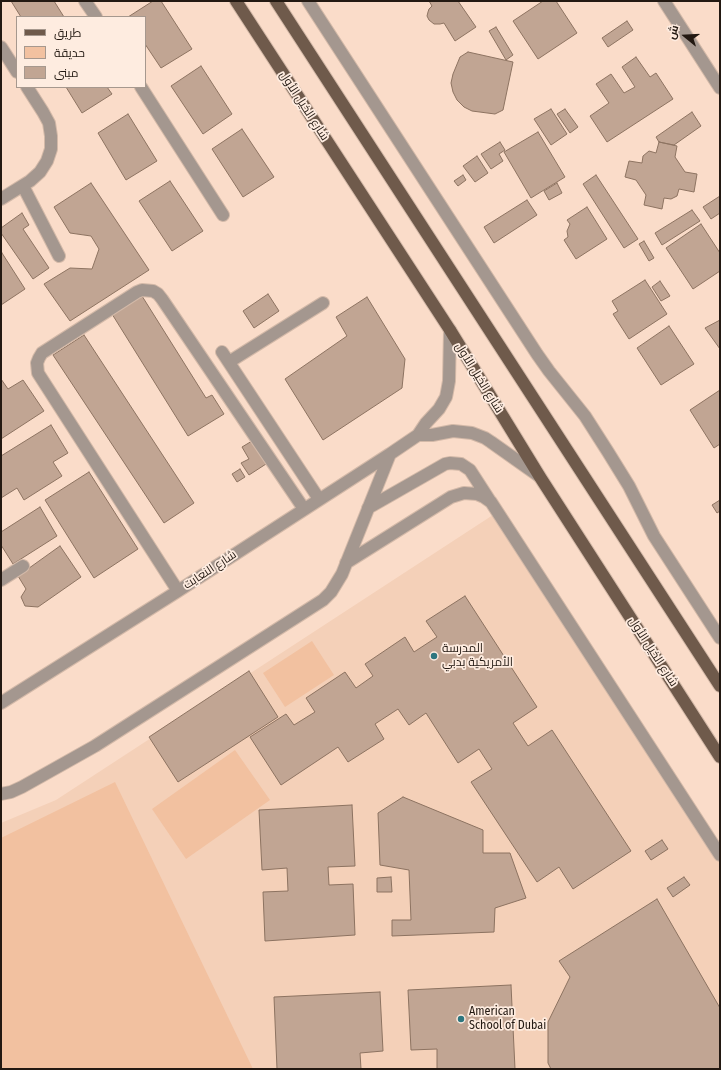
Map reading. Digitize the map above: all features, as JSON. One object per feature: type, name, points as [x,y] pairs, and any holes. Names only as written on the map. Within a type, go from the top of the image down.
[{"type":"main road","name":"شارع الخيل الأول","points":[[236,1],[450,330],[540,476],[720,757]]},
{"type":"main road","points":[[276,1],[720,686]]},
{"type":"street","points":[[85,1],[95,16]]},
{"type":"street","points":[[308,1],[537,354],[585,416],[629,486],[658,543],[720,638]]},
{"type":"street","points":[[664,1],[720,88]]},
{"type":"street","points":[[1,47],[16,70]]},
{"type":"street","points":[[1,199],[23,186],[40,172],[47,161],[51,149],[49,123],[28,88]]},
{"type":"street","points":[[142,88],[224,215]]},
{"type":"street","points":[[23,186],[59,256]]},
{"type":"street","points":[[178,591],[38,373],[37,363],[42,353],[136,292],[142,290],[153,291],[158,294],[252,430],[304,509]]},
{"type":"street","points":[[319,499],[225,357],[323,303]]},
{"type":"street","name":"شارع النعايت","points":[[1,703],[418,436],[446,397],[449,381],[450,330]]},
{"type":"street","name":"شارع النعايت","points":[[418,436],[453,431],[472,433],[485,438],[540,476]]},
{"type":"street","points":[[1,794],[22,787],[95,746],[323,600],[331,592],[342,574],[390,454]]},
{"type":"street","points":[[368,508],[445,464],[461,464],[470,470],[720,855]]},
{"type":"street","points":[[346,563],[451,496],[464,493],[477,494],[491,502]]},
{"type":"street","points":[[1,580],[24,566]]},
{"type":"shaded area","name":"المدرسة الأمريكية بدبي","points":[[496,513],[720,850],[720,1069],[1,1069],[1,823],[56,800]]},
{"type":"green space","points":[[312,641],[334,675],[285,707],[263,673]]},
{"type":"green space","points":[[235,750],[270,800],[186,859],[152,809]]},
{"type":"green space","points":[[115,782],[253,1069],[1,1069],[1,838]]},
{"type":"building","points":[[11,1],[54,1],[63,16],[20,16]]},
{"type":"building","points":[[153,1],[161,1],[192,49],[161,68],[146,46],[146,16],[130,16]]},
{"type":"building","points":[[429,1],[458,1],[476,27],[455,41],[444,23],[434,24],[429,20],[427,16],[429,9],[432,6]]},
{"type":"building","points":[[543,1],[556,1],[577,33],[538,59],[513,21]]},
{"type":"building","points":[[627,21],[633,30],[608,47],[602,38]]},
{"type":"building","points":[[496,27],[513,55],[506,60],[489,31]]},
{"type":"building","points":[[468,52],[513,62],[503,110],[495,114],[472,111],[464,107],[457,100],[451,83],[453,74],[460,57]]},
{"type":"building","points":[[636,57],[650,77],[656,73],[673,99],[607,142],[590,116],[609,103],[596,84],[611,74],[624,93],[635,87],[622,67]]},
{"type":"building","points":[[201,66],[232,114],[203,134],[171,86]]},
{"type":"building","points":[[67,88],[108,88],[112,94],[82,113]]},
{"type":"building","points":[[551,109],[567,134],[551,145],[534,119]]},
{"type":"building","points":[[565,109],[578,127],[570,133],[557,114]]},
{"type":"building","points":[[692,112],[701,126],[674,145],[659,142],[656,137]]},
{"type":"building","points":[[128,114],[157,161],[126,180],[98,133]]},
{"type":"building","points":[[242,129],[274,177],[243,197],[212,149]]},
{"type":"building","points":[[538,132],[565,177],[531,198],[504,152]]},
{"type":"building","points":[[500,142],[505,150],[499,154],[503,161],[491,169],[481,154]]},
{"type":"building","points":[[659,142],[677,146],[675,157],[685,172],[697,174],[694,192],[679,189],[677,196],[671,199],[664,198],[662,209],[644,205],[646,195],[636,180],[625,177],[629,161],[642,163],[643,156],[649,151],[656,153]]},
{"type":"building","points":[[477,156],[488,173],[475,182],[463,166]]},
{"type":"building","points":[[463,175],[466,180],[458,186],[454,181]]},
{"type":"building","points":[[596,175],[638,239],[624,248],[583,184]]},
{"type":"building","points":[[170,181],[203,231],[172,251],[139,201]]},
{"type":"building","points":[[91,183],[149,270],[70,321],[44,284],[70,268],[92,269],[99,249],[91,236],[70,233],[54,207]]},
{"type":"building","points":[[557,183],[562,193],[549,200],[544,191]]},
{"type":"building","points":[[720,196],[720,213],[711,219],[703,207]]},
{"type":"building","points":[[527,200],[537,215],[494,243],[484,227]]},
{"type":"building","points":[[587,207],[607,239],[576,259],[564,240],[568,237],[567,231],[570,224],[567,220]]},
{"type":"building","points":[[692,210],[700,221],[662,245],[655,233]]},
{"type":"building","points":[[22,213],[29,225],[23,229],[49,268],[33,279],[1,233],[1,228]]},
{"type":"building","points":[[701,224],[720,253],[720,271],[693,289],[666,248]]},
{"type":"building","points":[[644,241],[654,258],[649,261],[639,244]]},
{"type":"building","points":[[2,253],[25,289],[1,305],[1,254]]},
{"type":"building","points":[[645,280],[667,314],[629,339],[613,314],[618,311],[612,301]]},
{"type":"building","points":[[660,281],[670,296],[661,301],[652,287]]},
{"type":"building","points":[[268,294],[279,311],[254,328],[243,311]]},
{"type":"building","points":[[142,296],[206,398],[212,395],[224,414],[188,436],[112,314]]},
{"type":"building","points":[[367,297],[405,359],[402,388],[323,440],[285,379],[347,336],[336,317]]},
{"type":"building","points":[[720,320],[720,349],[705,328]]},
{"type":"building","points":[[669,326],[694,364],[661,385],[637,348]]},
{"type":"building","points":[[84,335],[194,503],[164,523],[53,355]]},
{"type":"building","points":[[1,379],[8,389],[23,380],[44,411],[1,439]]},
{"type":"building","points":[[720,390],[720,444],[714,448],[690,410]]},
{"type":"building","points":[[51,425],[68,453],[53,462],[62,476],[24,500],[17,488],[1,498],[1,456]]},
{"type":"building","points":[[252,441],[266,464],[249,475],[241,463],[249,459],[242,447]]},
{"type":"building","points":[[240,469],[245,477],[237,482],[232,474]]},
{"type":"building","points":[[89,472],[138,549],[94,578],[45,500]]},
{"type":"building","points":[[720,500],[720,511],[717,513],[712,505]]},
{"type":"building","points":[[40,507],[57,536],[13,564],[1,545],[1,532]]},
{"type":"building","points":[[60,546],[81,577],[38,607],[25,606],[21,597],[26,589],[18,576]]},
{"type":"building","points":[[465,596],[537,707],[513,723],[528,746],[552,730],[631,851],[573,889],[559,867],[537,882],[471,782],[492,769],[479,749],[458,763],[426,713],[409,725],[398,709],[375,724],[384,739],[348,762],[338,747],[281,785],[250,737],[286,714],[294,725],[315,712],[306,698],[345,672],[356,688],[373,676],[365,664],[405,637],[414,652],[437,637],[426,621]]},
{"type":"building","points":[[249,671],[278,717],[178,782],[149,737]]},
{"type":"building","points":[[403,797],[483,830],[483,853],[510,853],[526,898],[495,908],[494,932],[392,936],[392,920],[411,920],[409,870],[380,865],[378,813]]},
{"type":"building","points":[[352,805],[355,866],[328,867],[329,885],[353,884],[355,935],[265,941],[263,892],[288,891],[287,868],[262,870],[259,810]]},
{"type":"building","points":[[662,840],[668,849],[651,860],[645,851]]},
{"type":"building","points":[[391,877],[392,892],[377,892],[377,878]]},
{"type":"building","points":[[684,877],[690,885],[673,897],[667,888]]},
{"type":"building","points":[[657,899],[720,1008],[720,1069],[551,1069],[548,1063],[548,1022],[570,977],[559,961]]},
{"type":"building","name":"American School of Dubai","points":[[511,985],[515,1069],[437,1069],[437,1049],[411,1050],[408,990]]},
{"type":"building","points":[[380,992],[383,1051],[360,1053],[361,1069],[277,1069],[274,997]]},
{"type":"place","name":"المدرسة الأمريكية بدبي","points":[[434,656]]},
{"type":"place","name":"American School of Dubai","points":[[461,1019]]}]
